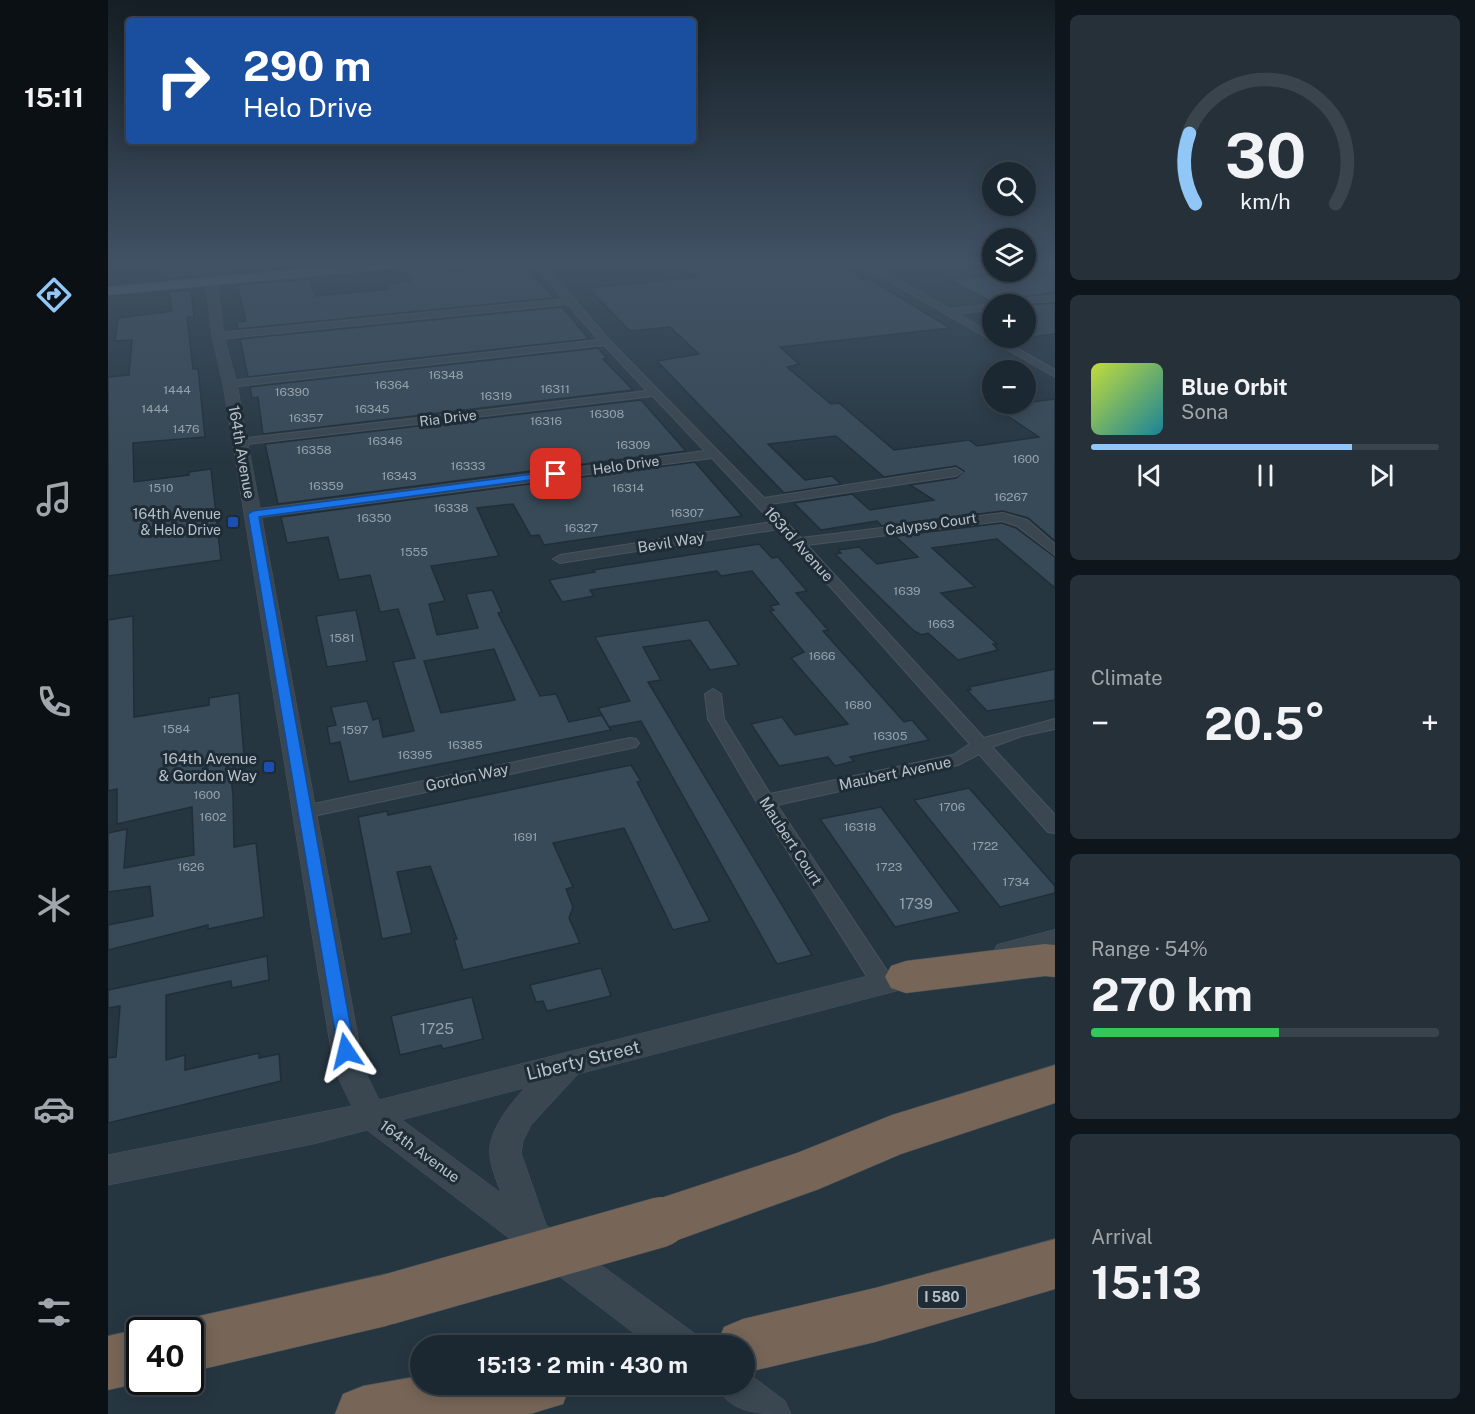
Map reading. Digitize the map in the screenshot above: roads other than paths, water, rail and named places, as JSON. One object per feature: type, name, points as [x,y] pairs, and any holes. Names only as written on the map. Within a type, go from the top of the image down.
[{"type":"highway","points":[[895,980],[1045,960],[1055,961]]},
{"type":"highway","points":[[204,1342],[386,1300],[661,1222],[802,1173],[892,1136],[1055,1084]]},
{"type":"highway","name":"I 580","points":[[755,1343],[1055,1264]]},
{"type":"highway","points":[[108,1363],[126,1359]]},
{"type":"highway","points":[[363,1414],[481,1395]]},
{"type":"street","name":"164th Avenue","points":[[217,330],[230,384],[349,1069],[371,1115],[666,1335]]},
{"type":"street","points":[[218,336],[278,330]]},
{"type":"street","name":"163rd Avenue","points":[[595,330],[761,502],[1055,827]]},
{"type":"street","points":[[979,330],[1055,374]]},
{"type":"street","points":[[230,384],[606,342]]},
{"type":"street","name":"Ria Drive","points":[[240,442],[655,393]]},
{"type":"street","name":"Helo Drive","points":[[253,514],[713,454]]},
{"type":"street","points":[[761,502],[956,472]]},
{"type":"street","name":"Calypso Court","points":[[797,542],[1003,517],[1022,523],[1055,551]]},
{"type":"street","name":"Bevil Way","points":[[560,559],[781,525]]},
{"type":"street","name":"Maubert Court","points":[[712,694],[716,719],[765,801],[895,980]]},
{"type":"street","name":"Maubert Avenue","points":[[765,801],[958,759],[979,745],[1004,734],[1055,724]]},
{"type":"street","name":"Gordon Way","points":[[304,812],[630,743]]},
{"type":"street","name":"Liberty Street","points":[[108,1170],[314,1130],[1055,940]]},
{"type":"street","points":[[532,1233],[505,1154],[515,1125],[531,1103],[570,1063]]},
{"type":"street","points":[[747,1395],[772,1414]]},
{"type":"place","name":"164th Avenue & Helo Drive","points":[[233,522]]},
{"type":"place","name":"164th Avenue & Gordon Way","points":[[269,767]]}]
